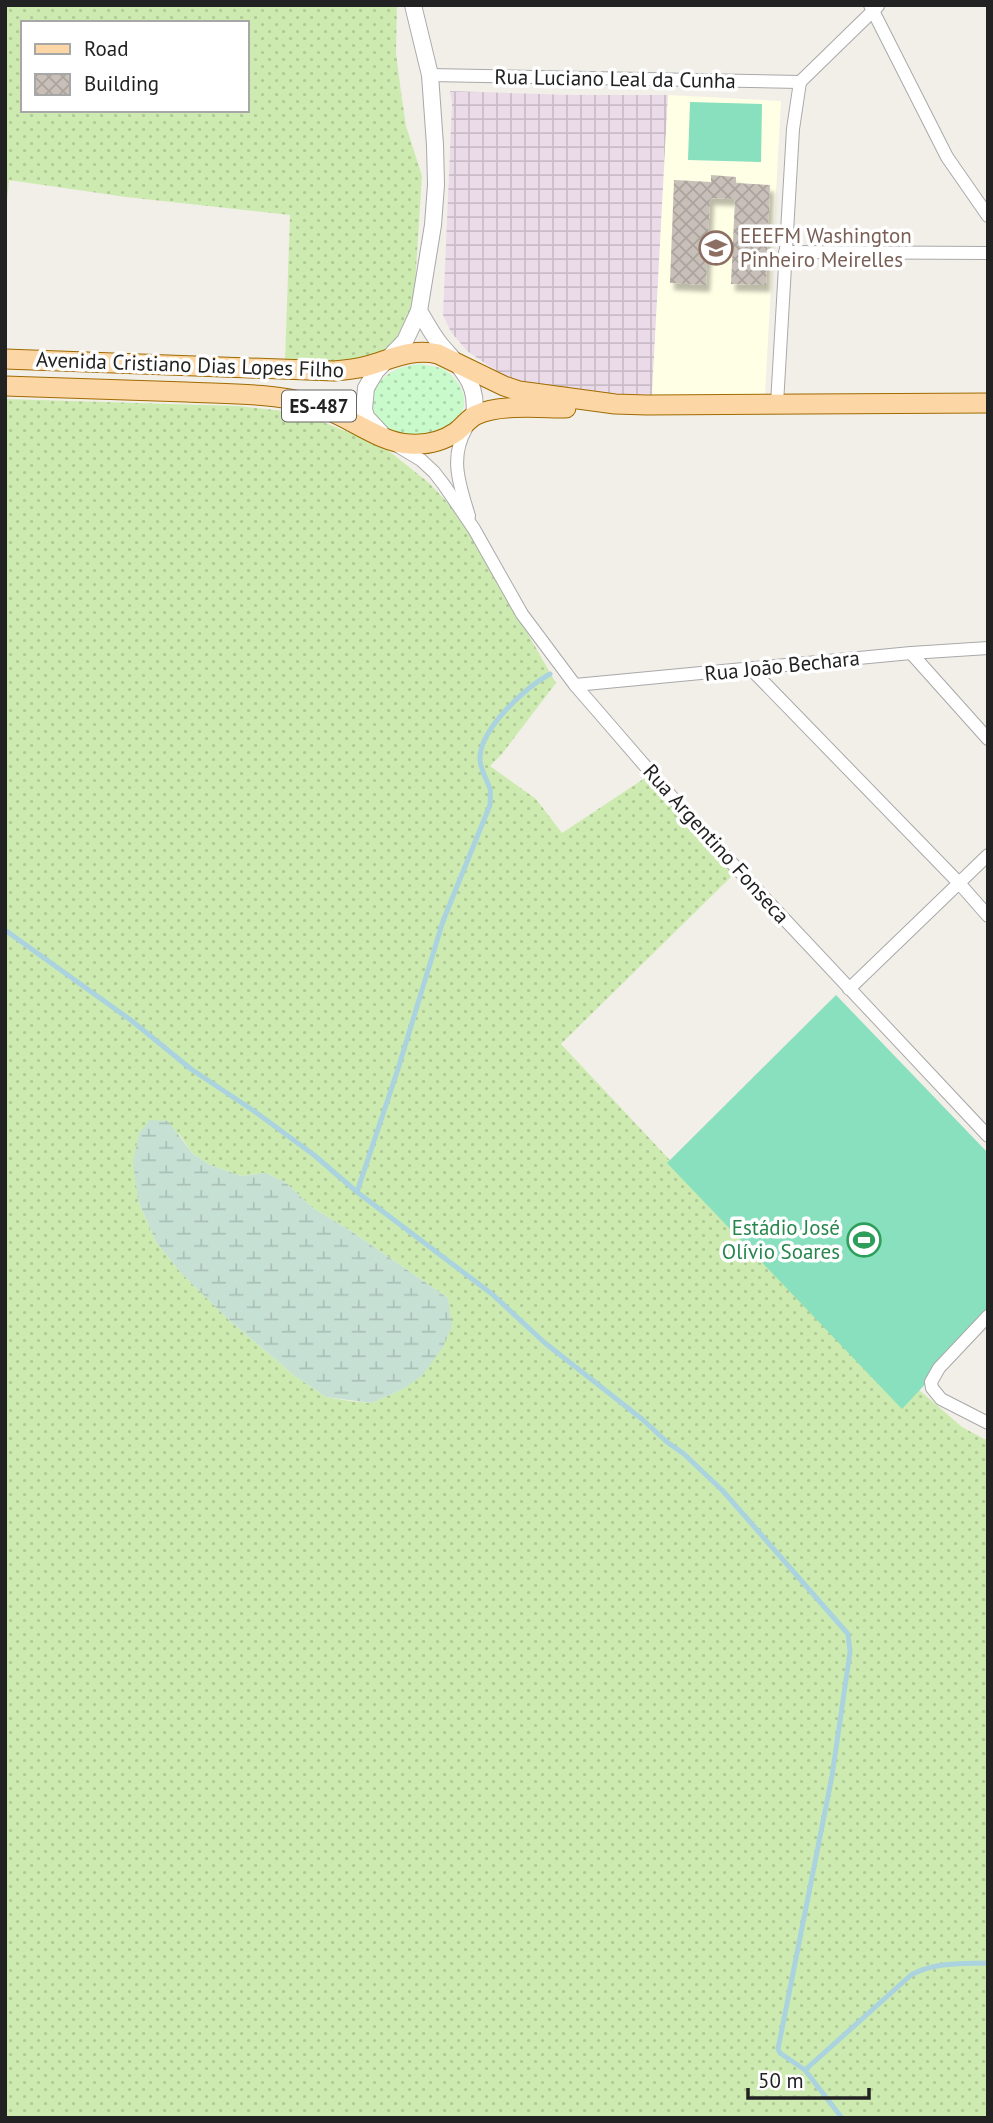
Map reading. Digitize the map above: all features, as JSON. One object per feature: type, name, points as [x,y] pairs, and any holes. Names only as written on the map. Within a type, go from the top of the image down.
[{"type":"main road","name":"Avenida Cristiano Dias Lopes Filho","points":[[5,359],[334,371],[352,370],[412,352],[429,352],[519,391],[615,404]]},
{"type":"main road","name":"Avenida Cristiano Dias Lopes Filho","points":[[5,386],[226,394],[307,402],[347,418],[393,443],[412,444],[435,442],[456,433],[474,416],[506,408],[570,409],[615,404]]},
{"type":"main road","name":"ES-487","points":[[615,404],[988,403]]},
{"type":"street","points":[[413,5],[430,75],[436,185],[433,225],[419,311],[405,341],[368,381],[364,410],[370,424],[434,472],[474,529]]},
{"type":"street","points":[[777,404],[793,129],[800,82],[874,7],[947,157],[988,216]]},
{"type":"street","name":"Rua Luciano Leal da Cunha","points":[[430,75],[800,82]]},
{"type":"street","points":[[785,252],[988,253]]},
{"type":"street","points":[[419,311],[473,388],[476,401],[474,416],[458,443],[457,458],[460,487],[474,529]]},
{"type":"street","name":"Rua Argentino Fonseca","points":[[474,529],[522,614],[575,685],[697,826],[849,989],[985,1128]]},
{"type":"street","name":"Rua João Bechara","points":[[575,685],[988,648]]},
{"type":"street","points":[[911,653],[988,739]]},
{"type":"street","points":[[751,669],[988,916]]},
{"type":"street","points":[[849,989],[988,855]]},
{"type":"street","points":[[988,1316],[939,1368],[931,1382],[940,1399],[988,1423]]},
{"type":"shaded area","points":[[450,91],[668,95],[652,395],[554,392],[507,378],[467,351],[451,332],[443,315],[452,103]]},
{"type":"shaded area","name":"EEEFM Washington Pinheiro Meirelles","points":[[668,95],[781,101],[765,395],[652,395]]},
{"type":"green space","points":[[5,5],[397,5],[396,53],[401,92],[406,126],[422,176],[415,285],[409,321],[389,354],[357,363],[285,361],[290,215],[126,197],[9,180],[5,222]]},
{"type":"green space","points":[[690,102],[762,104],[761,162],[688,160]]},
{"type":"green space","points":[[422,364],[443,369],[455,379],[464,398],[462,412],[452,424],[437,431],[412,436],[393,432],[379,421],[368,402],[377,385],[389,374],[403,367]]},
{"type":"green space","points":[[5,399],[238,406],[301,413],[384,447],[429,483],[461,517],[556,683],[490,766],[536,799],[562,833],[645,778],[733,875],[561,1044],[891,1396],[910,1382],[962,1427],[988,1441],[988,2118],[5,2118]],"holes":[[[179,1134],[192,1153],[210,1165],[241,1176],[266,1173],[285,1182],[313,1208],[448,1298],[403,1389],[372,1403],[326,1397],[295,1376],[230,1321],[181,1273],[156,1242],[138,1200]]]},
{"type":"green space","name":"Estádio José Olívio Soares","points":[[836,995],[988,1153],[988,1317],[902,1409],[667,1163]]},
{"type":"green space","points":[[150,1120],[168,1121],[192,1153],[210,1165],[241,1176],[266,1173],[285,1182],[313,1208],[448,1298],[452,1326],[443,1347],[422,1376],[403,1389],[372,1403],[326,1397],[295,1376],[230,1321],[181,1273],[156,1242],[138,1200],[133,1162],[139,1133]]},
{"type":"building","points":[[711,175],[736,177],[736,183],[770,185],[766,285],[731,284],[735,199],[710,198],[706,285],[670,283],[674,180],[711,182]]},
{"type":"waterway","points":[[357,1192],[443,921],[490,805],[490,789],[480,761],[482,746],[496,721],[506,710],[529,688],[550,674]]},
{"type":"waterway","points":[[5,930],[132,1021],[191,1069],[314,1155],[357,1192],[492,1294],[545,1343],[684,1454],[723,1491],[848,1634],[850,1652],[832,1776],[778,2049],[805,2070],[842,2118]]},
{"type":"waterway","points":[[805,2070],[911,1975],[938,1966],[988,1963]]},
{"type":"place","name":"EEEFM Washington Pinheiro Meirelles","points":[[716,248]]},
{"type":"place","name":"Estádio José Olívio Soares","points":[[864,1240]]}]
